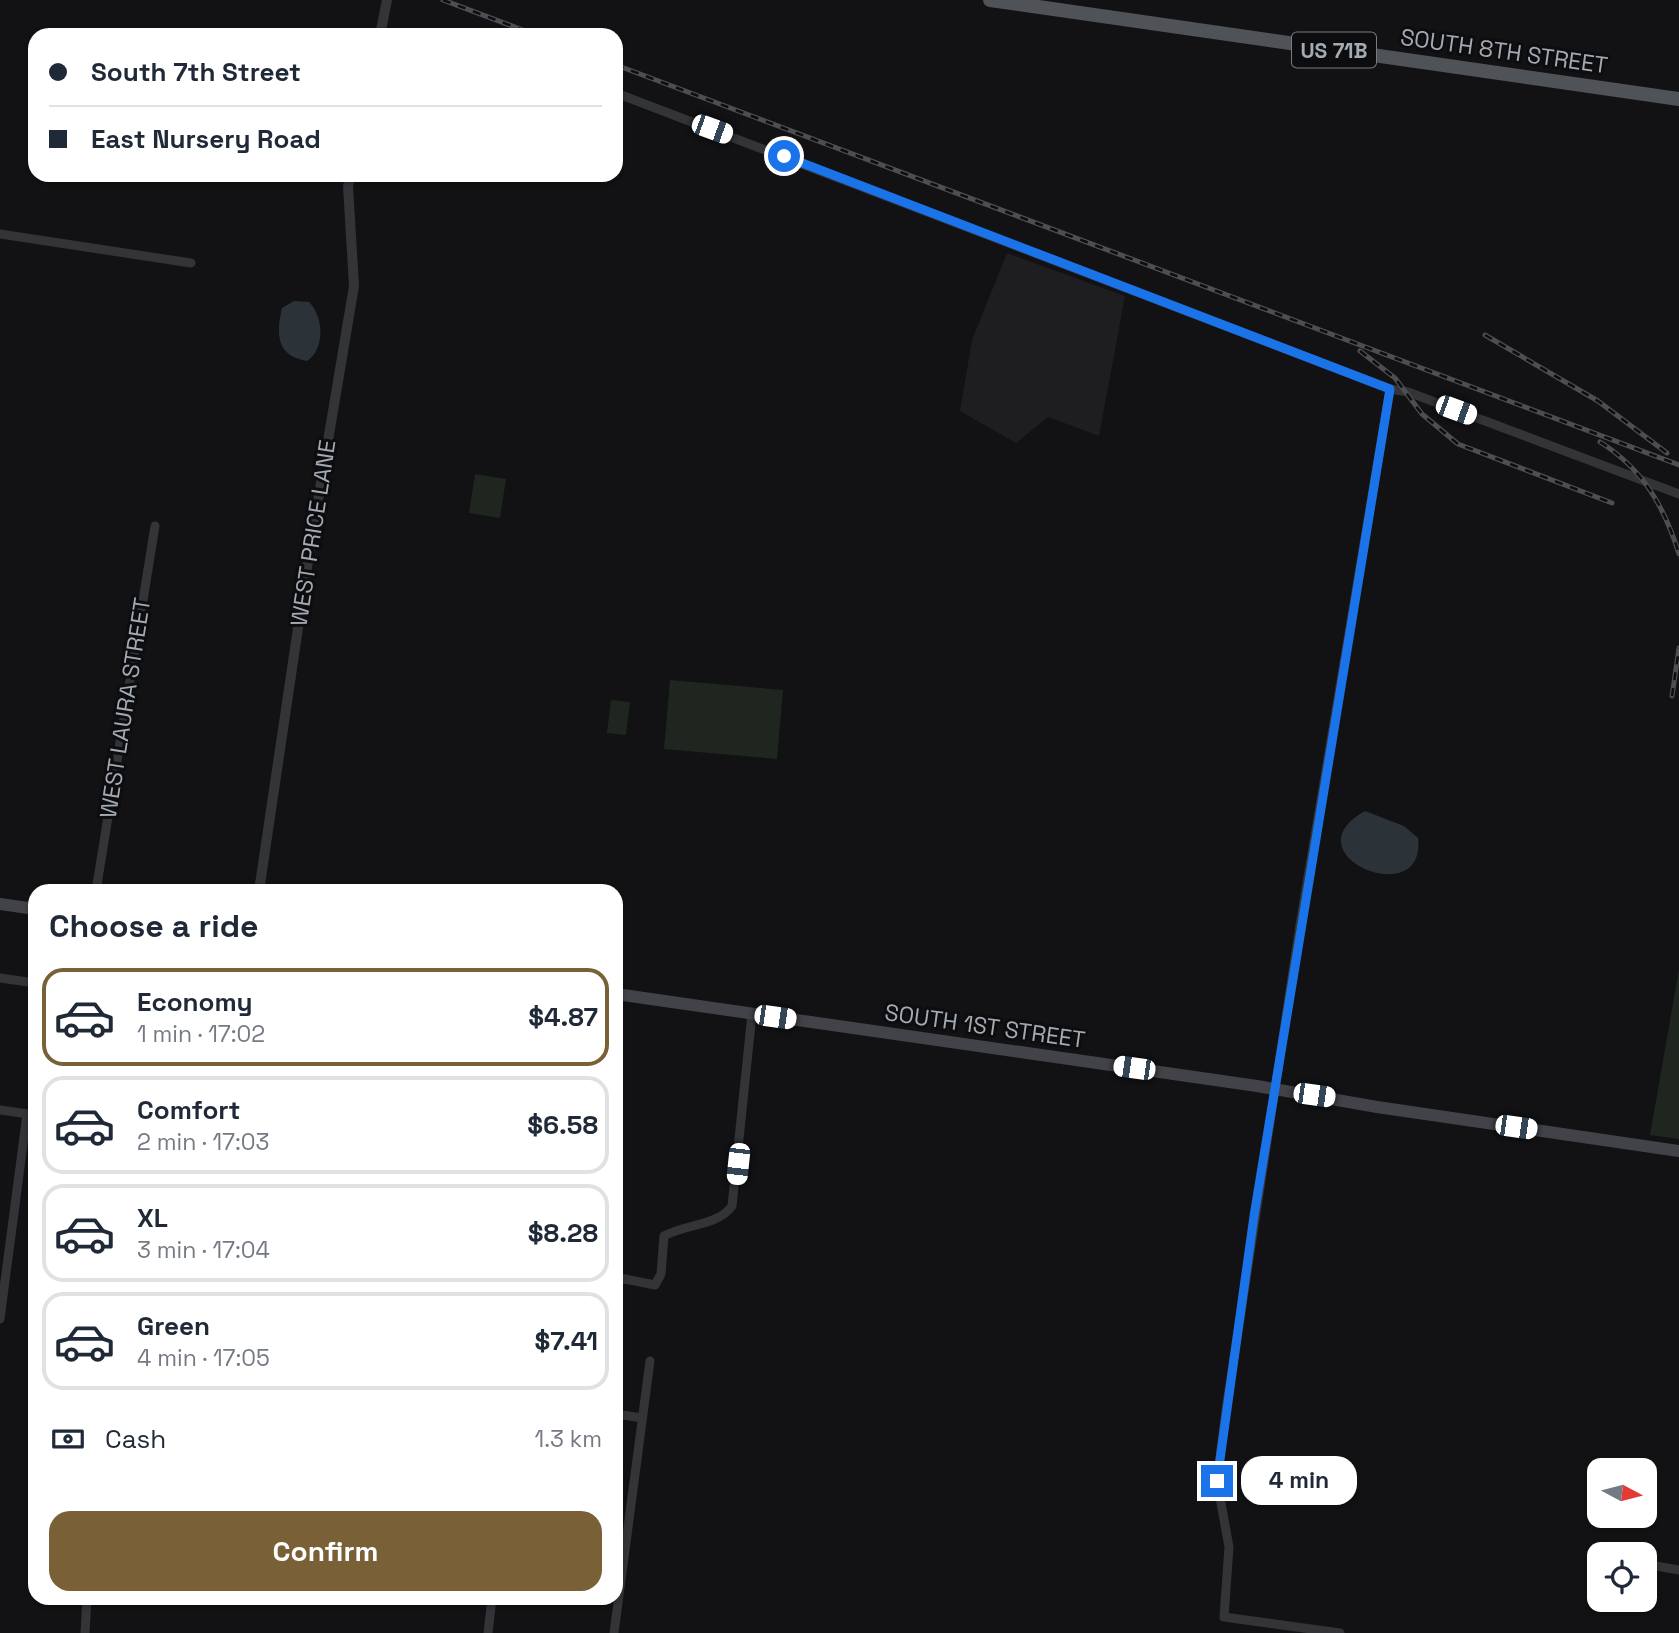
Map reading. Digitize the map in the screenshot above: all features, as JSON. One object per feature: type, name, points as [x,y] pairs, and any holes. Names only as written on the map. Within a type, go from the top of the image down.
[{"type":"main road","name":"SOUTH 8TH STREET","points":[[990,0],[1679,99]]},
{"type":"main road","points":[[0,904],[28,908]]},
{"type":"main road","name":"SOUTH 1ST STREET","points":[[623,995],[1276,1089],[1377,1107],[1679,1151]]},
{"type":"street","points":[[381,28],[387,0]]},
{"type":"street","points":[[623,96],[1390,389],[1408,392],[1679,494]]},
{"type":"street","name":"WEST PRICE LANE","points":[[259,884],[354,286],[349,182]]},
{"type":"street","points":[[0,234],[191,263]]},
{"type":"street","points":[[1340,1633],[1224,1617],[1229,1547],[1217,1481],[1254,1216],[1390,389]]},
{"type":"street","name":"WEST LAURA STREET","points":[[97,884],[155,526]]},
{"type":"street","points":[[0,978],[28,982]]},
{"type":"street","points":[[623,1279],[655,1285],[661,1274],[664,1236],[680,1227],[726,1215],[732,1206],[752,1014]]},
{"type":"street","points":[[0,1110],[28,1114]]},
{"type":"street","points":[[0,1319],[28,1134]]},
{"type":"street","points":[[623,1564],[650,1361]]},
{"type":"street","points":[[623,1416],[642,1418]]},
{"type":"street","points":[[1657,1566],[1679,1570]]},
{"type":"street","points":[[85,1633],[87,1605]]},
{"type":"street","points":[[488,1633],[491,1605]]},
{"type":"street","points":[[614,1633],[618,1605]]},
{"type":"shaded area","points":[[1007,253],[1125,296],[1099,436],[1048,417],[1016,443],[960,411],[972,340]]},
{"type":"shaded area","points":[[294,301],[309,302],[320,323],[320,340],[307,361],[289,354],[279,335],[282,308]]},
{"type":"shaded area","points":[[475,474],[506,479],[500,518],[469,513]]},
{"type":"shaded area","points":[[670,680],[783,690],[777,759],[664,749]]},
{"type":"shaded area","points":[[611,700],[630,702],[626,735],[607,733]]},
{"type":"shaded area","points":[[1365,811],[1404,826],[1418,838],[1415,860],[1402,872],[1384,874],[1365,869],[1349,859],[1341,844],[1345,828]]},
{"type":"shaded area","points":[[1679,969],[1679,1139],[1650,1135]]},
{"type":"railway","points":[[443,0],[517,28]]},
{"type":"railway","points":[[623,68],[1679,465]]},
{"type":"railway","points":[[1485,335],[1598,401],[1667,453]]},
{"type":"railway","points":[[1360,351],[1395,378],[1422,414],[1458,444],[1612,503]]},
{"type":"railway","points":[[1600,442],[1628,464],[1650,490],[1666,520],[1679,554]]},
{"type":"railway","points":[[1672,696],[1679,648]]},
{"type":"route","points":[[784,156],[1390,389],[1325,771],[1254,1216],[1217,1481]]}]
